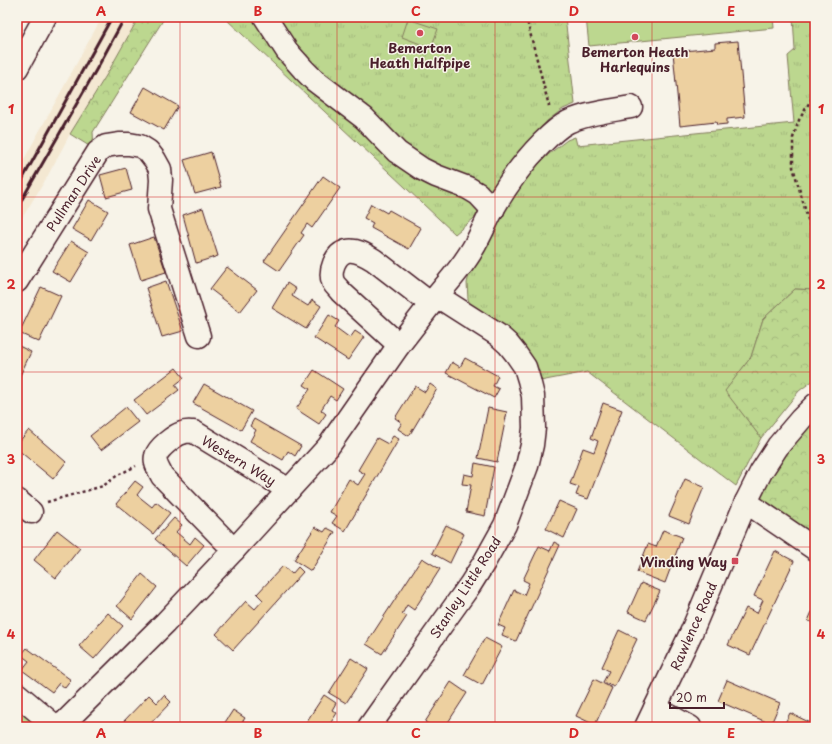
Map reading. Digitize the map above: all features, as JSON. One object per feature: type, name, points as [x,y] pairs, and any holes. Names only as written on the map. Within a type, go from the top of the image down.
[{"type":"main road","points":[[17,68],[45,17]]},
{"type":"main road","points":[[265,17],[287,51],[304,70],[314,80],[364,118],[396,152],[422,169],[436,176],[468,188],[478,194],[493,210]]},
{"type":"main road","name":"Western Way","points":[[60,727],[165,623],[328,447],[399,345],[472,251],[505,189],[532,153],[555,130],[568,122],[587,115],[631,107]]},
{"type":"main road","name":"Pullman Drive","points":[[17,281],[98,152],[106,146],[119,144],[140,146],[148,151],[160,169],[161,180],[159,209],[199,336]]},
{"type":"main road","points":[[399,345],[333,283],[333,266],[336,260],[341,254],[347,251],[356,251],[364,254],[434,300]]},
{"type":"main road","name":"Stanley Little Road","points":[[369,727],[470,585],[485,561],[505,525],[527,466],[532,445],[534,428],[533,396],[524,367],[516,354],[508,344],[498,336],[434,300]]},
{"type":"main road","name":"Rawlence Road","points":[[651,718],[691,633],[746,502],[761,472],[778,446],[815,405]]},
{"type":"main road","name":"Western Way","points":[[156,456],[159,451],[173,438],[188,431],[194,432],[289,490]]},
{"type":"main road","points":[[156,456],[157,467],[162,476],[234,550]]},
{"type":"main road","points":[[746,502],[815,549]]},
{"type":"main road","points":[[17,694],[56,727]]},
{"type":"main road","points":[[651,718],[690,727]]},
{"type":"path","points":[[526,17],[555,130]]},
{"type":"path","points":[[815,93],[799,120],[793,138],[793,167],[815,244]]},
{"type":"path","points":[[24,506],[48,502],[103,486],[118,476],[156,456]]},
{"type":"shaded area","points":[[102,17],[139,17],[107,74],[70,134],[46,179],[17,226],[17,172]]},
{"type":"green space","points":[[139,17],[165,17],[93,132],[94,149],[70,134],[107,74]]},
{"type":"green space","points":[[227,17],[565,17],[575,104],[563,109],[547,121],[523,150],[485,209],[455,234],[226,19]]},
{"type":"green space","name":"Bemerton Heath Harlequins","points":[[586,17],[773,17],[774,28],[589,46]]},
{"type":"green space","points":[[793,17],[815,17],[815,290],[795,289],[763,319],[751,357],[726,391],[761,438],[736,486],[587,372],[535,382],[472,310],[468,299],[467,283],[471,267],[496,218],[533,170],[549,154],[567,140],[575,137],[577,145],[794,123],[788,56],[795,50]]},
{"type":"green space","name":"Bemerton Heath Halfpipe","points":[[408,19],[438,29],[431,48],[402,37]]},
{"type":"green space","points":[[795,289],[815,290],[815,379],[799,391],[761,438],[725,391],[751,357],[763,319]]},
{"type":"green space","points":[[815,417],[815,547],[758,503],[767,481],[785,450]]},
{"type":"green space","points":[[17,704],[39,722],[38,727],[17,727]]},
{"type":"building","points":[[738,41],[745,117],[727,119],[727,124],[717,125],[716,122],[680,126],[673,52],[715,48],[715,43]]},
{"type":"building","points":[[145,87],[178,106],[164,130],[131,112]]},
{"type":"building","points":[[211,152],[221,187],[195,194],[184,160]]},
{"type":"building","points":[[126,168],[132,190],[106,197],[100,175]]},
{"type":"building","points":[[323,176],[340,188],[312,228],[307,224],[301,233],[304,235],[279,271],[264,261]]},
{"type":"building","points":[[89,200],[108,211],[91,240],[72,229]]},
{"type":"building","points":[[371,204],[387,213],[389,210],[421,228],[409,249],[371,228],[373,223],[364,218]]},
{"type":"building","points":[[203,208],[218,256],[196,263],[183,215]]},
{"type":"building","points":[[154,237],[166,272],[141,280],[130,245]]},
{"type":"building","points":[[71,241],[89,252],[71,282],[52,271]]},
{"type":"building","points":[[227,267],[257,290],[240,312],[210,289]]},
{"type":"building","points":[[166,281],[183,331],[162,337],[146,288]]},
{"type":"building","points":[[287,283],[296,289],[292,296],[308,306],[312,300],[321,306],[306,329],[272,308]]},
{"type":"building","points":[[41,287],[61,296],[39,342],[19,333]]},
{"type":"building","points":[[329,315],[339,321],[335,327],[350,338],[355,331],[364,337],[348,360],[314,338]]},
{"type":"building","points":[[17,345],[31,352],[17,382]]},
{"type":"building","points":[[465,358],[498,376],[493,386],[499,389],[494,398],[446,373],[452,362],[460,367]]},
{"type":"building","points":[[176,368],[184,378],[175,385],[179,390],[146,415],[134,400]]},
{"type":"building","points":[[314,370],[343,389],[336,400],[330,396],[321,410],[326,414],[319,424],[296,409],[310,389],[304,385]]},
{"type":"building","points":[[204,384],[252,411],[241,430],[193,403]]},
{"type":"building","points":[[430,384],[437,389],[409,436],[398,429],[402,423],[395,418],[415,386],[425,392]]},
{"type":"building","points":[[603,403],[622,410],[588,499],[576,495],[579,487],[570,484],[583,448],[594,452],[598,441],[591,438]]},
{"type":"building","points":[[126,407],[138,422],[101,450],[90,436]]},
{"type":"building","points":[[488,408],[507,412],[497,462],[478,458]]},
{"type":"building","points":[[254,419],[301,446],[295,456],[288,451],[283,460],[250,441],[256,430],[250,426]]},
{"type":"building","points":[[29,430],[66,462],[53,479],[17,449],[17,444]]},
{"type":"building","points":[[393,436],[399,439],[345,531],[332,523],[337,516],[330,512],[349,479],[358,485],[365,474],[358,470],[377,438],[388,444]]},
{"type":"building","points":[[475,463],[494,467],[485,516],[466,512],[471,485],[462,484],[464,474],[473,476]]},
{"type":"building","points":[[685,479],[704,487],[689,524],[669,516]]},
{"type":"building","points":[[135,481],[143,487],[137,495],[152,507],[156,502],[170,513],[153,534],[116,504]]},
{"type":"building","points":[[559,501],[577,509],[564,538],[546,529]]},
{"type":"building","points":[[174,518],[182,525],[176,532],[190,544],[195,537],[204,545],[186,566],[155,539]]},
{"type":"building","points":[[446,525],[464,534],[450,563],[432,553]]},
{"type":"building","points":[[315,527],[324,532],[327,528],[335,532],[311,571],[294,560]]},
{"type":"building","points":[[57,530],[80,548],[56,578],[34,560]]},
{"type":"building","points":[[663,530],[682,537],[665,583],[637,572],[648,544],[656,547]]},
{"type":"building","points":[[554,542],[560,545],[516,641],[502,635],[505,628],[498,625],[514,590],[524,595],[529,583],[523,580],[539,546],[550,551]]},
{"type":"building","points":[[775,551],[794,561],[750,655],[728,645],[746,608],[757,613],[763,600],[754,596]]},
{"type":"building","points":[[422,558],[440,569],[414,610],[407,605],[402,614],[407,616],[382,654],[366,644]]},
{"type":"building","points":[[283,566],[292,574],[298,567],[303,572],[233,650],[216,634],[246,601],[255,609],[263,600],[257,594]]},
{"type":"building","points":[[142,574],[157,587],[132,619],[117,606]]},
{"type":"building","points":[[641,583],[660,591],[646,620],[628,612]]},
{"type":"building","points":[[814,607],[815,608],[815,623],[808,621]]},
{"type":"building","points":[[108,613],[123,626],[94,659],[79,646]]},
{"type":"building","points":[[619,630],[637,639],[614,687],[603,682],[609,671],[602,667]]},
{"type":"building","points":[[485,638],[502,647],[482,685],[464,675]]},
{"type":"building","points":[[27,648],[71,680],[65,688],[59,683],[52,692],[22,670],[29,661],[21,655]]},
{"type":"building","points":[[351,658],[368,669],[346,703],[329,693]]},
{"type":"building","points":[[594,679],[612,688],[595,725],[576,716]]},
{"type":"building","points":[[727,680],[780,703],[771,724],[718,701]]},
{"type":"building","points":[[451,682],[467,693],[445,727],[431,727],[432,726],[425,722]]},
{"type":"building","points":[[149,695],[157,703],[164,695],[171,702],[147,727],[127,727],[122,723]]},
{"type":"building","points":[[324,695],[336,703],[332,710],[337,713],[328,727],[303,727]]},
{"type":"building","points":[[233,710],[245,718],[239,727],[222,727]]},
{"type":"building","points":[[790,713],[815,725],[815,727],[783,727]]},
{"type":"railway","points":[[17,189],[112,17]]},
{"type":"railway","points":[[17,208],[125,17]]},
{"type":"place","name":"Bemerton Heath Halfpipe","points":[[420,33]]},
{"type":"place","name":"Bemerton Heath Harlequins","points":[[635,37]]},
{"type":"place","name":"Winding Way","points":[[735,561]]}]
